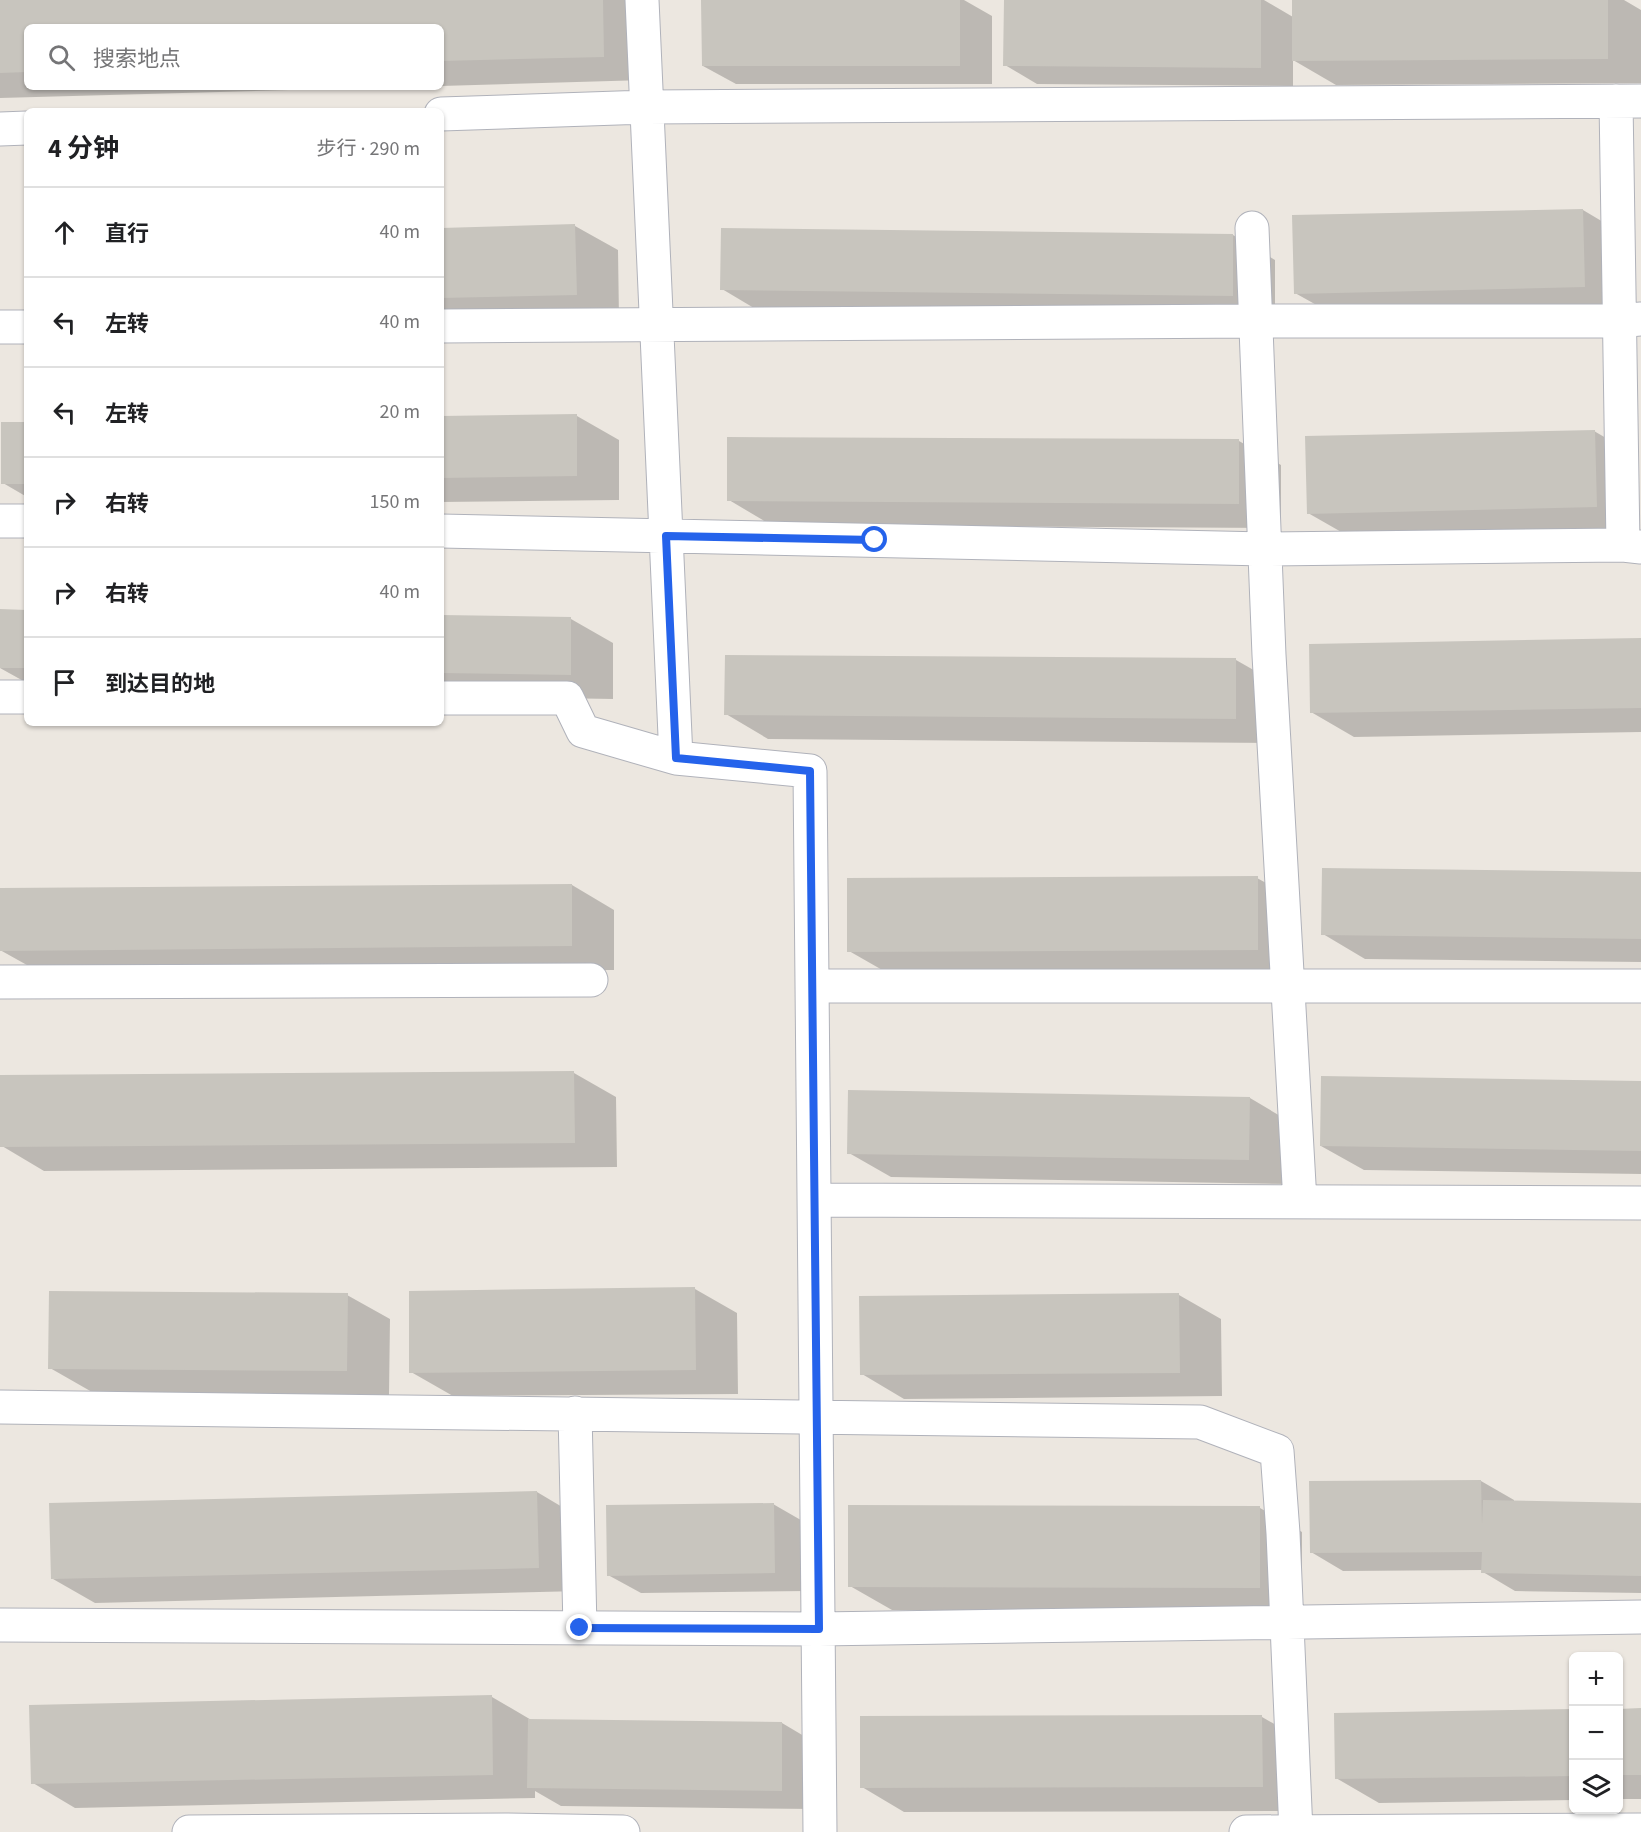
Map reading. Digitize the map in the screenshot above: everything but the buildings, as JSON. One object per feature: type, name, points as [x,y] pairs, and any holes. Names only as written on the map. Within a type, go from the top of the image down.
[{"type":"lane","points":[[642,0],[676,758]]},
{"type":"lane","points":[[444,114],[647,107],[1629,101],[1632,546],[1265,549],[444,531]]},
{"type":"lane","points":[[0,129],[24,128]]},
{"type":"lane","points":[[1252,228],[1265,549],[1300,1202]]},
{"type":"lane","points":[[444,326],[1630,320]]},
{"type":"lane","points":[[0,327],[24,327]]},
{"type":"lane","points":[[0,521],[24,521]]},
{"type":"lane","points":[[0,697],[24,697]]},
{"type":"lane","points":[[444,698],[567,698],[583,731],[676,758],[810,771],[820,1832]]},
{"type":"lane","points":[[0,982],[591,980]]},
{"type":"lane","points":[[812,986],[1641,986]]},
{"type":"lane","points":[[814,1200],[1641,1203]]},
{"type":"lane","points":[[0,1407],[1200,1422],[1277,1451],[1296,1832]]},
{"type":"lane","points":[[575,1413],[580,1628]]},
{"type":"lane","points":[[0,1625],[819,1629],[1641,1617]]},
{"type":"lane","points":[[1246,1832],[1641,1830]]},
{"type":"lane","points":[[189,1832],[623,1832]]},
{"type":"route","points":[[580,1628],[819,1629],[810,771],[676,758],[666,536],[875,540]]}]
